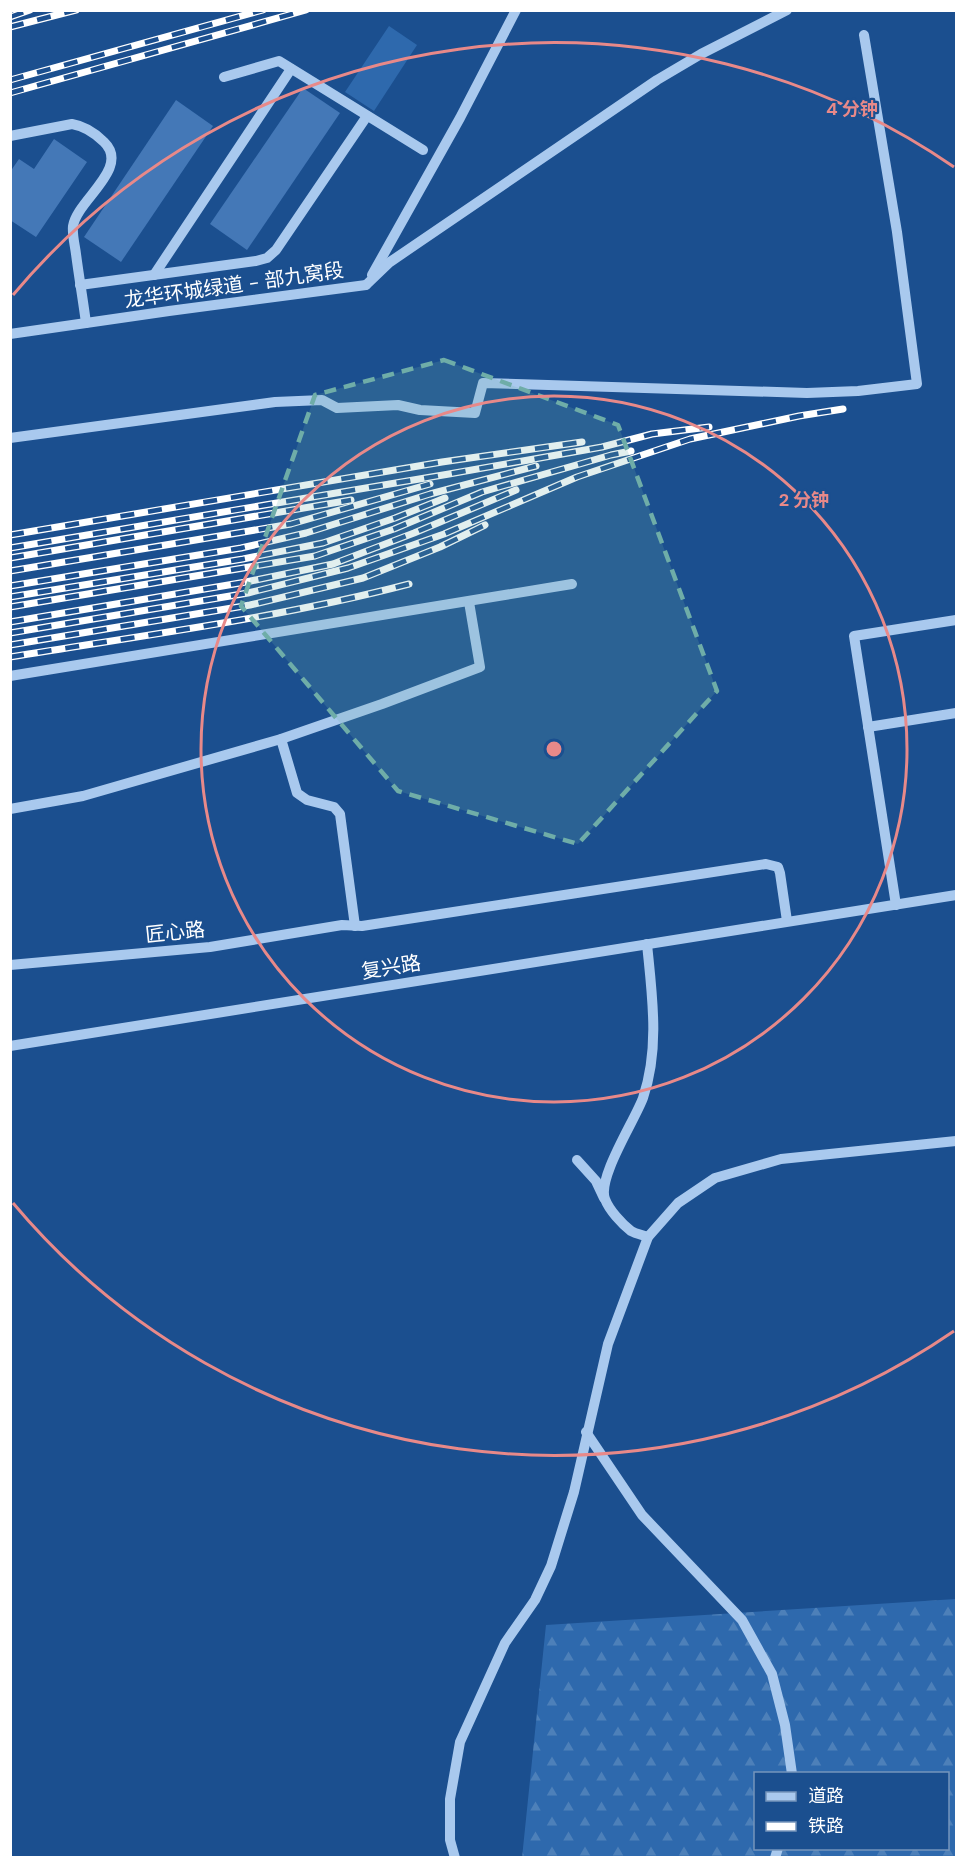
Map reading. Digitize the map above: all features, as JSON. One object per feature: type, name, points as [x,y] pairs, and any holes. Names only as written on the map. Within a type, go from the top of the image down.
[{"type":"street","name":"龙华环城绿道 - 部九窝段","points":[[10,334],[366,285],[460,118],[516,10]]},
{"type":"street","points":[[366,285],[390,262],[657,80],[701,54],[787,10]]},
{"type":"street","points":[[10,438],[275,402],[322,400],[337,408],[398,405],[420,410],[475,413],[483,383],[807,393],[858,391],[917,384],[897,232],[864,35]]},
{"type":"street","points":[[224,77],[279,62],[423,150]]},
{"type":"street","points":[[154,275],[291,69]]},
{"type":"street","points":[[80,285],[267,258],[276,250],[367,116]]},
{"type":"street","points":[[10,136],[72,124],[81,126],[107,145],[111,155],[106,176],[81,210],[74,226],[86,323]]},
{"type":"street","points":[[10,676],[572,584]]},
{"type":"street","points":[[10,810],[83,796],[281,739],[480,667],[469,602]]},
{"type":"street","points":[[896,905],[854,636],[957,620]]},
{"type":"street","points":[[868,727],[957,713]]},
{"type":"street","points":[[281,739],[297,793],[306,800],[334,807],[340,814],[355,926]]},
{"type":"street","name":"匠心路","points":[[10,965],[210,947],[342,925],[355,926],[766,864],[778,867],[780,873],[782,922]]},
{"type":"street","name":"复兴路","points":[[10,1046],[957,895]]},
{"type":"street","points":[[604,1198],[607,1174],[642,1099],[651,1068],[652,995],[647,944]]},
{"type":"street","points":[[455,1857],[450,1840],[450,1799],[460,1742],[505,1643],[535,1600],[551,1566],[574,1492],[608,1344],[648,1237],[678,1203],[715,1178],[781,1159],[957,1141]]},
{"type":"street","points":[[577,1160],[596,1181],[617,1218],[632,1232],[648,1237]]},
{"type":"street","points":[[586,1432],[642,1515],[742,1620],[772,1674],[785,1725],[792,1772]]},
{"type":"highlighted area","points":[[444,360],[618,425],[717,691],[578,844],[398,791],[241,606],[315,395]]},
{"type":"green space","points":[[389,26],[417,45],[374,111],[345,92]]},
{"type":"green space","points":[[956,1599],[956,1857],[522,1858],[546,1625]]},
{"type":"building","points":[[303,88],[340,113],[247,250],[210,224]]},
{"type":"building","points":[[176,100],[213,126],[121,262],[84,237]]},
{"type":"building","points":[[54,139],[87,162],[36,237],[10,220],[10,172],[19,159],[34,169]]},
{"type":"railway","points":[[10,17],[30,10]]},
{"type":"railway","points":[[10,27],[76,10]]},
{"type":"railway","points":[[10,80],[263,10]]},
{"type":"railway","points":[[10,93],[306,10]]},
{"type":"railway","points":[[10,633],[248,593],[348,568],[444,534],[577,477],[690,439],[843,409]]},
{"type":"railway","points":[[10,548],[602,447],[652,434],[709,427]]},
{"type":"railway","points":[[10,535],[442,462],[582,442]]},
{"type":"railway","points":[[10,607],[315,556],[394,529],[482,492],[631,451]]},
{"type":"railway","points":[[10,586],[241,548],[306,533],[430,494],[536,466]]},
{"type":"railway","points":[[10,571],[291,524],[430,484]]},
{"type":"railway","points":[[10,622],[246,582],[333,564],[516,490]]},
{"type":"railway","points":[[10,597],[243,559],[323,543],[445,498]]},
{"type":"railway","points":[[10,558],[351,500]]},
{"type":"railway","points":[[10,645],[250,605],[363,578],[440,547],[485,525]]},
{"type":"railway","points":[[10,657],[311,607],[409,584]]}]
